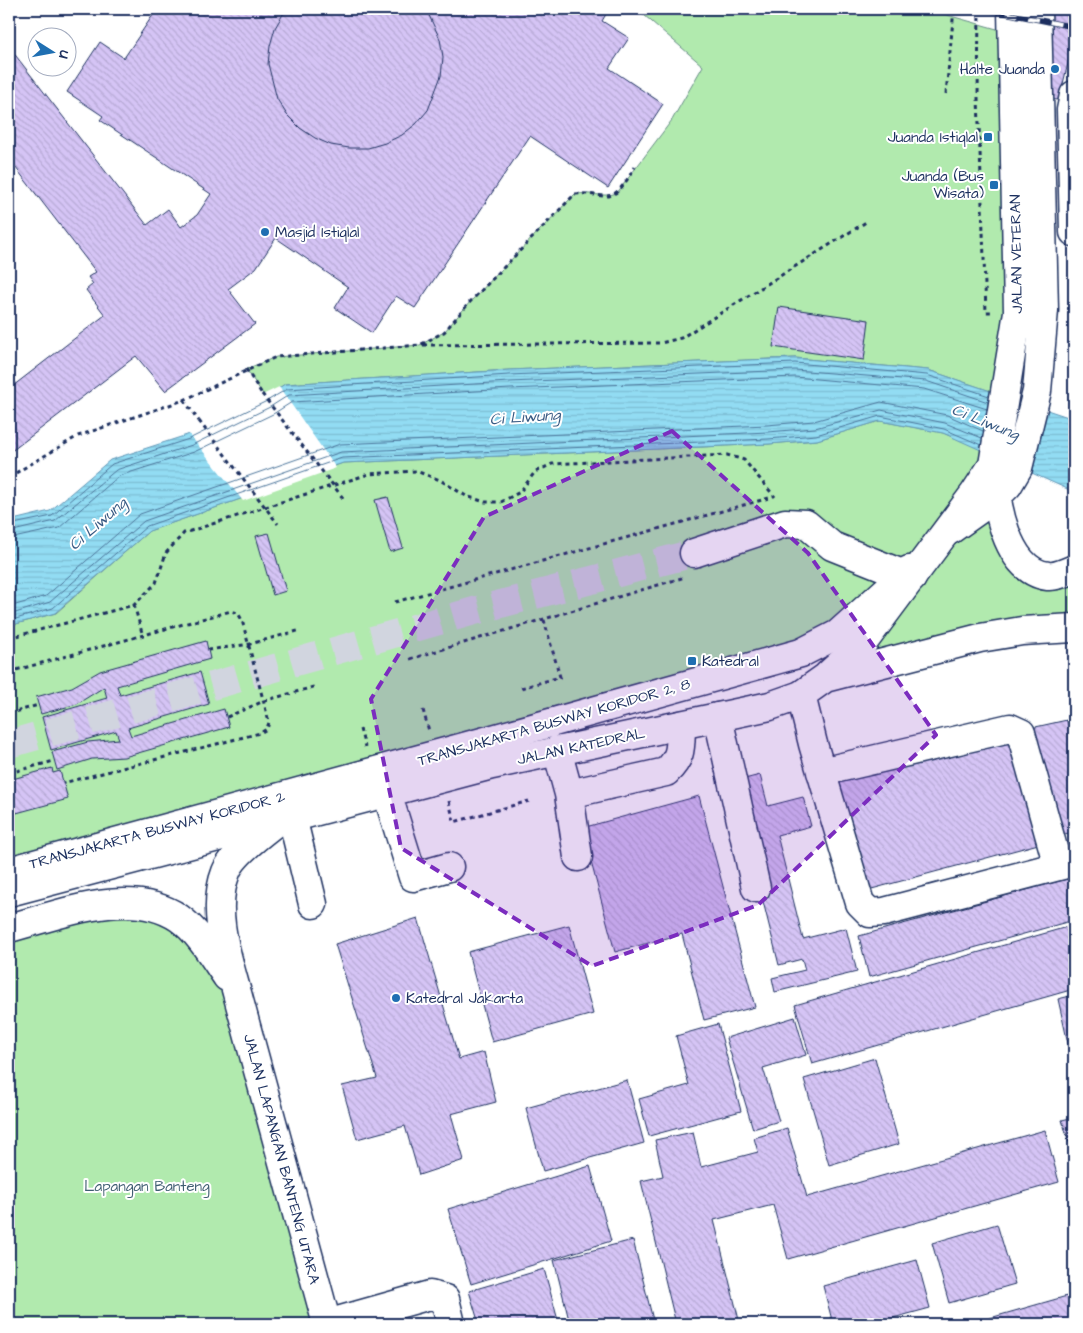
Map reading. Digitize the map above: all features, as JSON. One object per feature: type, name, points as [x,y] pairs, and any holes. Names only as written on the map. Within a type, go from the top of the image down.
[{"type":"main road","name":"JALAN VETERAN","points":[[825,678],[862,644],[908,576],[943,535],[974,494],[1002,464],[1008,380],[1018,312],[1012,9]]},
{"type":"main road","points":[[1037,9],[1044,310],[1038,391],[1002,464],[995,498],[1012,550],[1033,571],[1049,576],[1074,569]]},
{"type":"main road","points":[[1074,95],[1071,110],[1074,232]]},
{"type":"main road","points":[[943,535],[995,498]]},
{"type":"main road","points":[[694,564],[785,523],[806,524],[832,546],[908,576]]},
{"type":"main road","name":"TRANSJAKARTA BUSWAY KORIDOR 2, 8","points":[[306,790],[812,649],[838,634],[908,576]]},
{"type":"main road","name":"JALAN KATEDRAL","points":[[237,993],[224,940],[219,909],[226,871],[248,845],[285,819],[558,750],[770,706],[801,695],[825,678],[995,634],[1074,628]]},
{"type":"main road","points":[[801,695],[821,772],[860,903],[870,913],[884,912],[1066,864],[1021,733],[1010,728],[821,772]]},
{"type":"main road","points":[[718,717],[756,888]]},
{"type":"main road","points":[[569,794],[666,772],[676,762],[680,753],[680,725]]},
{"type":"main road","points":[[558,750],[569,794],[578,857]]},
{"type":"main road","points":[[9,892],[285,819],[306,790],[377,796],[413,877],[449,867]]},
{"type":"main road","name":"TRANSJAKARTA BUSWAY KORIDOR 2","points":[[9,871],[306,790]]},
{"type":"main road","points":[[285,819],[314,904]]},
{"type":"main road","points":[[9,928],[104,904],[125,902],[157,908],[180,919],[196,936],[237,993]]},
{"type":"main road","name":"JALAN LAPANGAN BANTENG UTARA","points":[[237,993],[327,1324]]},
{"type":"main road","points":[[327,1324],[430,1294],[445,1299],[452,1324]]},
{"type":"path","points":[[946,94],[954,9]]},
{"type":"path","points":[[979,9],[978,98],[986,312],[1018,312]]},
{"type":"path","points":[[420,345],[444,332],[470,302],[576,194],[590,192],[605,197],[617,193],[635,167]]},
{"type":"path","points":[[9,477],[78,436],[184,400],[276,356],[420,345],[661,343],[681,338],[866,222]]},
{"type":"path","points":[[246,370],[262,394],[343,498]]},
{"type":"path","points":[[184,400],[278,524]]},
{"type":"path","points":[[9,638],[134,604],[156,584],[166,553],[184,533],[369,474],[416,470],[440,480],[466,496],[485,502],[501,502],[520,492],[535,472],[552,464],[727,455],[744,460],[774,497],[806,524]]},
{"type":"path","points":[[395,602],[774,497]]},
{"type":"path","points":[[410,660],[544,620],[694,564]]},
{"type":"path","points":[[134,604],[143,636]]},
{"type":"path","points":[[9,672],[231,611],[238,613],[242,620],[250,644],[269,722],[266,729],[260,734],[63,783]]},
{"type":"path","points":[[521,688],[560,677],[544,620]]},
{"type":"path","points":[[208,650],[250,644],[301,630]]},
{"type":"path","points":[[227,718],[264,701],[317,686]]},
{"type":"path","points":[[9,714],[38,705]]},
{"type":"path","points":[[360,729],[366,750]]},
{"type":"path","points":[[9,773],[54,761]]},
{"type":"path","points":[[454,822],[529,801]]},
{"type":"highlighted area","points":[[672,431],[808,553],[936,735],[758,905],[592,966],[401,848],[371,699],[484,517]]},
{"type":"green space","points":[[637,9],[926,9],[1011,33],[1005,396],[928,370],[795,358],[509,370],[285,384],[265,397],[246,369],[276,357],[420,345],[444,332],[470,302],[575,194],[607,195],[617,193],[672,120],[703,66]]},
{"type":"green space","points":[[880,421],[943,433],[995,454],[994,459],[1033,571],[1074,569],[1074,628],[825,678],[838,634],[9,870],[9,626],[56,613],[149,531],[343,463],[769,444],[817,440]]},
{"type":"green space","name":"Lapangan Banteng","points":[[140,904],[217,963],[329,1324],[9,1324],[9,928]]},
{"type":"water","name":"Ci Liwung","points":[[795,358],[928,370],[1074,419],[1074,492],[943,433],[880,421],[817,440],[769,444],[343,463],[149,531],[55,613],[9,626],[9,521],[50,511],[110,460],[187,435],[265,397],[285,384],[509,370]]},
{"type":"pier","points":[[279,387],[336,468],[243,501],[189,434],[184,433]]},
{"type":"building","name":"Masjid Istiqlal","points":[[157,9],[609,9],[602,21],[629,38],[609,68],[663,104],[608,188],[530,136],[415,308],[396,296],[372,333],[335,308],[348,287],[276,238],[256,268],[228,289],[255,324],[165,391],[136,356],[9,453],[9,389],[105,315],[86,290],[93,284],[88,277],[96,272],[9,159],[9,47],[28,72],[28,78],[33,78],[147,225],[168,209],[181,227],[197,215],[211,194],[100,120],[103,116],[67,92],[100,42],[124,58]]},
{"type":"building","points":[[286,9],[426,9],[440,39],[443,57],[441,76],[428,110],[416,124],[402,135],[368,148],[349,148],[331,145],[315,138],[300,128],[287,115],[277,99],[268,64],[275,28]]},
{"type":"building","name":"Halte Juanda","points":[[1043,9],[1074,9],[1074,39],[1059,100],[1043,99]]},
{"type":"building","points":[[779,307],[869,320],[864,360],[773,347]]},
{"type":"building","points":[[388,497],[403,548],[390,552],[375,500]]},
{"type":"building","points":[[269,533],[286,591],[273,595],[256,536]]},
{"type":"building","points":[[206,641],[210,659],[117,686],[120,695],[200,672],[209,704],[128,728],[131,736],[224,709],[229,727],[124,757],[92,759],[57,770],[52,752],[88,742],[119,739],[116,731],[51,750],[42,717],[107,698],[104,687],[77,704],[41,714],[36,697],[72,687],[100,671]]},
{"type":"building","points":[[1067,720],[1074,750],[1074,832],[1056,836],[1031,728]]},
{"type":"building","points":[[1011,732],[1042,843],[868,890],[839,780]]},
{"type":"building","points":[[52,768],[53,773],[60,771],[68,799],[9,815],[9,780]]},
{"type":"building","points":[[760,775],[768,806],[803,797],[811,826],[777,835],[803,939],[846,928],[857,972],[775,992],[772,978],[805,970],[802,959],[779,965],[733,782]]},
{"type":"building","points":[[699,796],[755,1007],[704,1020],[682,934],[615,952],[582,828]]},
{"type":"building","points":[[1074,877],[1074,920],[869,977],[859,936]]},
{"type":"building","name":"Katedral Jakarta","points":[[418,918],[459,1059],[484,1052],[496,1102],[451,1114],[464,1160],[419,1175],[405,1126],[357,1139],[342,1086],[377,1078],[335,944]]},
{"type":"building","points":[[569,925],[593,1014],[492,1042],[468,952]]},
{"type":"building","points":[[1074,925],[1074,989],[812,1064],[795,1005]]},
{"type":"building","points":[[1074,995],[1074,1070],[1058,999]]},
{"type":"building","points":[[795,1017],[806,1055],[763,1068],[779,1121],[753,1129],[726,1038]]},
{"type":"building","points":[[718,1024],[741,1111],[649,1136],[639,1099],[689,1085],[676,1036]]},
{"type":"building","points":[[875,1058],[899,1144],[829,1165],[804,1079]]},
{"type":"building","points":[[627,1080],[644,1143],[543,1171],[526,1108]]},
{"type":"building","points":[[1074,1117],[1074,1158],[1062,1120]]},
{"type":"building","points":[[787,1128],[807,1197],[1045,1130],[1059,1182],[788,1259],[773,1205],[714,1220],[740,1324],[676,1324],[641,1181],[663,1176],[655,1140],[693,1132],[701,1167],[758,1152],[754,1138]]},
{"type":"building","points":[[590,1166],[611,1241],[471,1284],[448,1209]]},
{"type":"building","points":[[997,1224],[1015,1284],[949,1303],[932,1243]]},
{"type":"building","points":[[633,1240],[654,1324],[570,1324],[554,1260]]},
{"type":"building","points":[[917,1260],[930,1308],[871,1324],[833,1324],[823,1286]]},
{"type":"building","points":[[544,1269],[559,1324],[479,1324],[469,1291]]},
{"type":"building","points":[[1074,1294],[1074,1324],[969,1324]]},
{"type":"tunnel","points":[[9,744],[474,611],[694,553]]},
{"type":"railway","points":[[985,9],[1074,27]]},
{"type":"place","name":"Halte Juanda","points":[[1055,69]]},
{"type":"place","name":"Juanda Istiqlal","points":[[988,137]]},
{"type":"place","name":"Juanda (Bus Wisata)","points":[[994,185]]},
{"type":"place","name":"Masjid Istiqlal","points":[[265,232]]},
{"type":"place","name":"Katedral","points":[[692,661]]},
{"type":"place","name":"Katedral Jakarta","points":[[396,998]]}]
